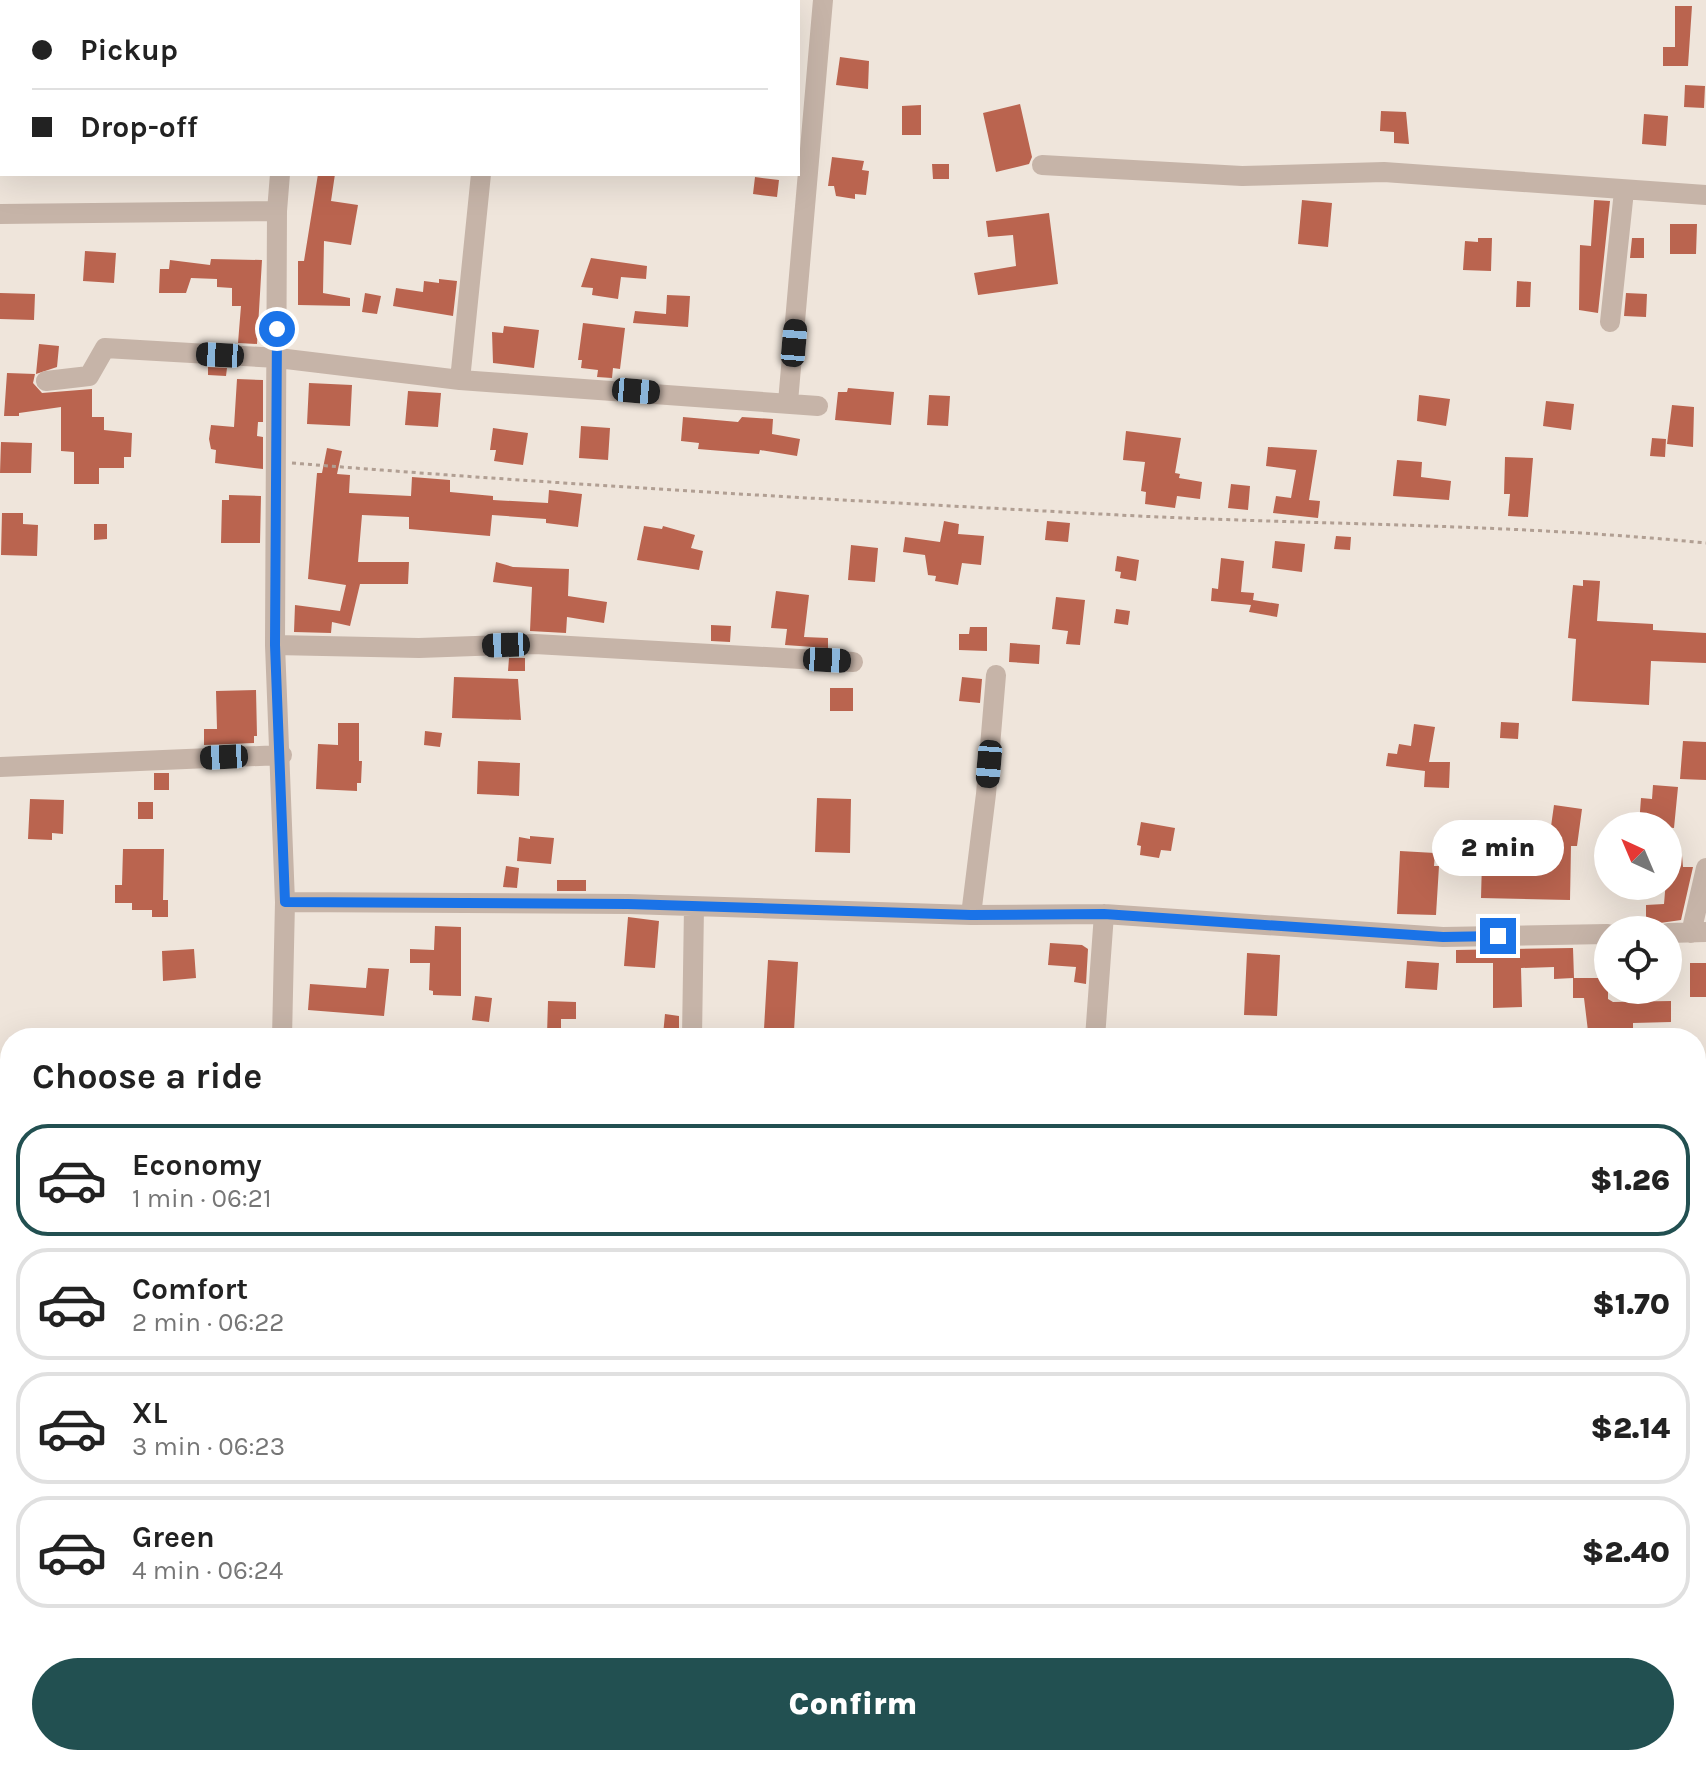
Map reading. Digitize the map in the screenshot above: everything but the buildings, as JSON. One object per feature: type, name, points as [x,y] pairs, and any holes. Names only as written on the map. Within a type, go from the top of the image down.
[{"type":"street","points":[[788,402],[823,0]]},
{"type":"street","points":[[1042,165],[1242,176],[1384,172],[1706,195]]},
{"type":"street","points":[[280,176],[277,211],[275,645],[282,755],[285,902],[282,1028]]},
{"type":"street","points":[[460,380],[481,176]]},
{"type":"street","points":[[1610,322],[1624,191]]},
{"type":"street","points":[[0,214],[277,211]]},
{"type":"street","points":[[46,381],[89,376],[105,348],[278,358],[460,380],[818,406]]},
{"type":"street","points":[[275,645],[419,648],[535,644],[853,662]]},
{"type":"street","points":[[971,915],[996,675]]},
{"type":"street","points":[[0,767],[282,755]]},
{"type":"street","points":[[1698,932],[1706,868]]},
{"type":"street","points":[[285,902],[694,907],[971,915],[1104,914],[1443,937],[1594,934]]},
{"type":"street","points":[[692,1028],[694,907]]},
{"type":"street","points":[[1096,1028],[1104,914]]},
{"type":"path","points":[[277,462],[593,487],[1139,516],[1584,530],[1706,543]]},
{"type":"route","points":[[277,329],[275,645],[282,755],[285,902],[628,904],[971,915],[1104,914],[1443,937],[1498,936]]}]
